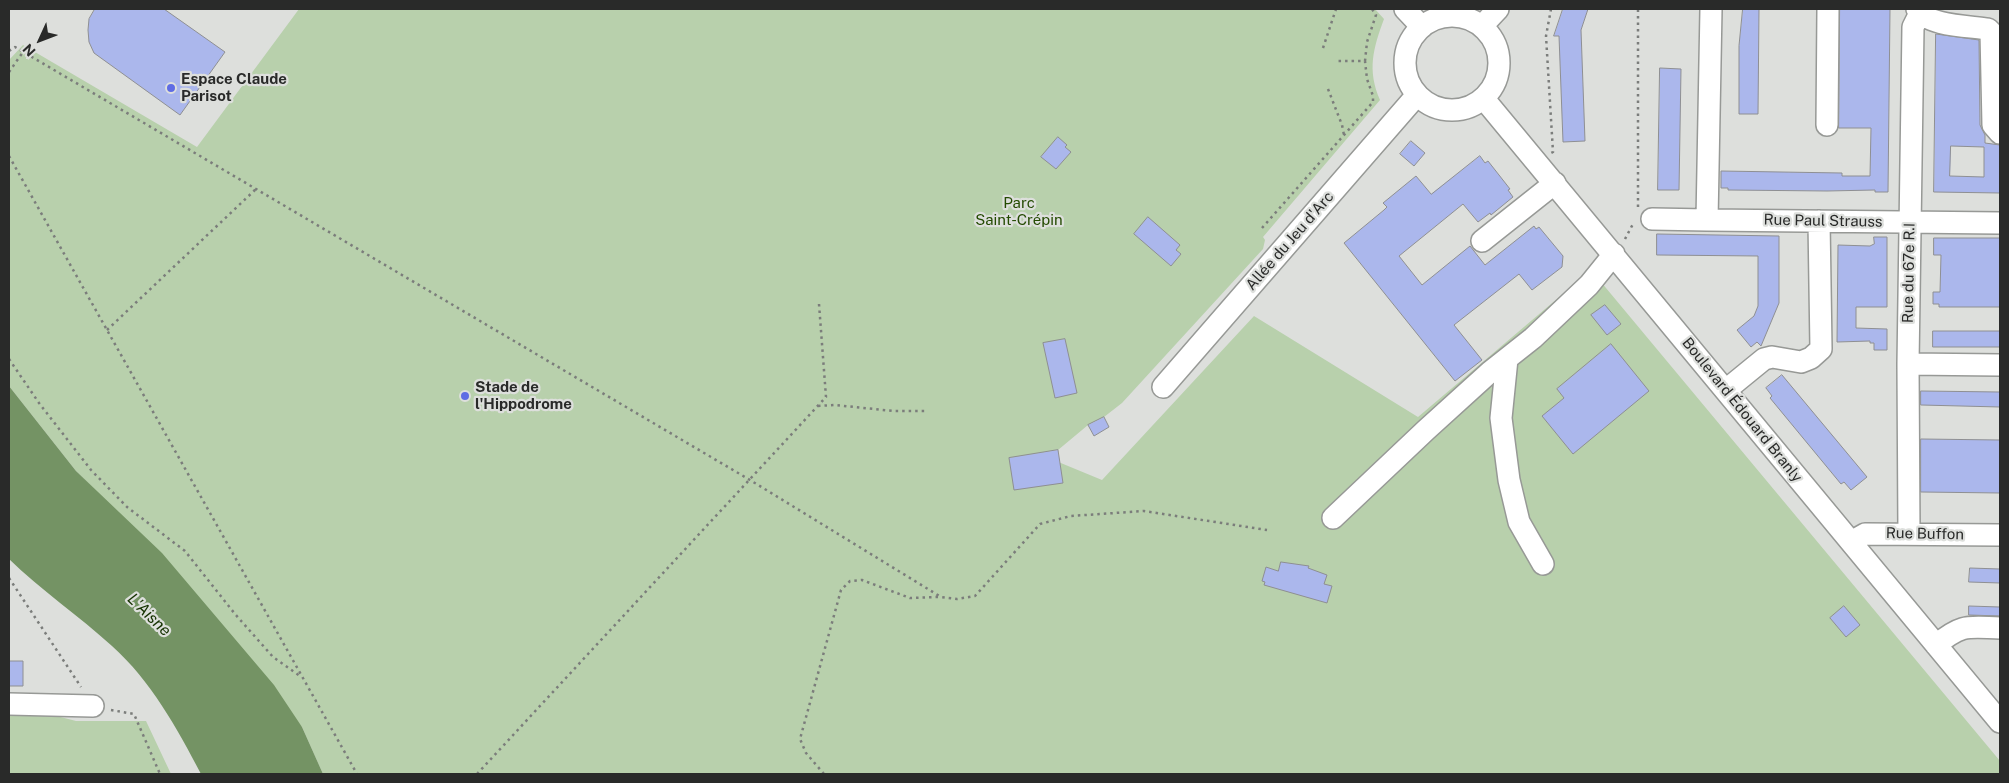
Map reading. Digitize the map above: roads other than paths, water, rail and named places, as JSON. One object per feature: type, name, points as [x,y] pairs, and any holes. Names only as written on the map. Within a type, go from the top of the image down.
[{"type":"street","points":[[1406,9],[1422,27]]},
{"type":"street","points":[[1482,26],[1498,9]]},
{"type":"street","points":[[1707,220],[1711,9]]},
{"type":"street","points":[[1827,125],[1828,9]]},
{"type":"street","points":[[1919,10],[1930,20],[1988,29],[1991,32],[1993,125],[2000,133]]},
{"type":"street","name":"Rue du 67e R.I","points":[[1909,534],[1909,223],[1913,27],[1919,10]]},
{"type":"street","points":[[1455,15],[1471,19],[1482,26],[1494,40],[1500,62],[1500,70],[1495,85],[1484,98],[1473,106],[1459,110],[1443,110],[1429,104],[1417,95],[1408,81],[1405,66],[1406,50],[1414,35],[1422,27],[1439,17],[1455,15]]},
{"type":"street","name":"Allée du Jeu d'Arc","points":[[1163,387],[1417,95]]},
{"type":"street","name":"Boulevard Édouard Branly","points":[[1484,98],[2000,722]]},
{"type":"street","points":[[1482,241],[1554,182]]},
{"type":"street","name":"Rue Paul Strauss","points":[[1642,215],[1707,220],[2000,223]]},
{"type":"street","points":[[1726,390],[1764,359],[1772,357],[1801,362],[1811,358],[1821,349],[1819,221]]},
{"type":"street","points":[[1333,518],[1426,430],[1533,338],[1589,285],[1614,254]]},
{"type":"street","points":[[1507,359],[1501,418],[1509,480],[1519,522],[1543,564]]},
{"type":"street","points":[[1908,364],[2000,365]]},
{"type":"street","name":"Rue Buffon","points":[[1851,542],[1865,534],[2000,535]]},
{"type":"street","points":[[1936,645],[1952,632],[1963,627],[2000,628]]},
{"type":"street","points":[[9,704],[93,706]]},
{"type":"water","name":"L'Aisne","points":[[9,386],[76,471],[162,553],[274,685],[302,727],[323,774],[201,774],[162,706],[139,674],[112,646],[9,559]]},
{"type":"place","name":"Espace Claude Parisot","points":[[171,88]]},
{"type":"place","name":"Stade de l'Hippodrome","points":[[465,396]]},
{"type":"park label","name":"Parc Saint-Crépin","points":[[1019,212]]}]
